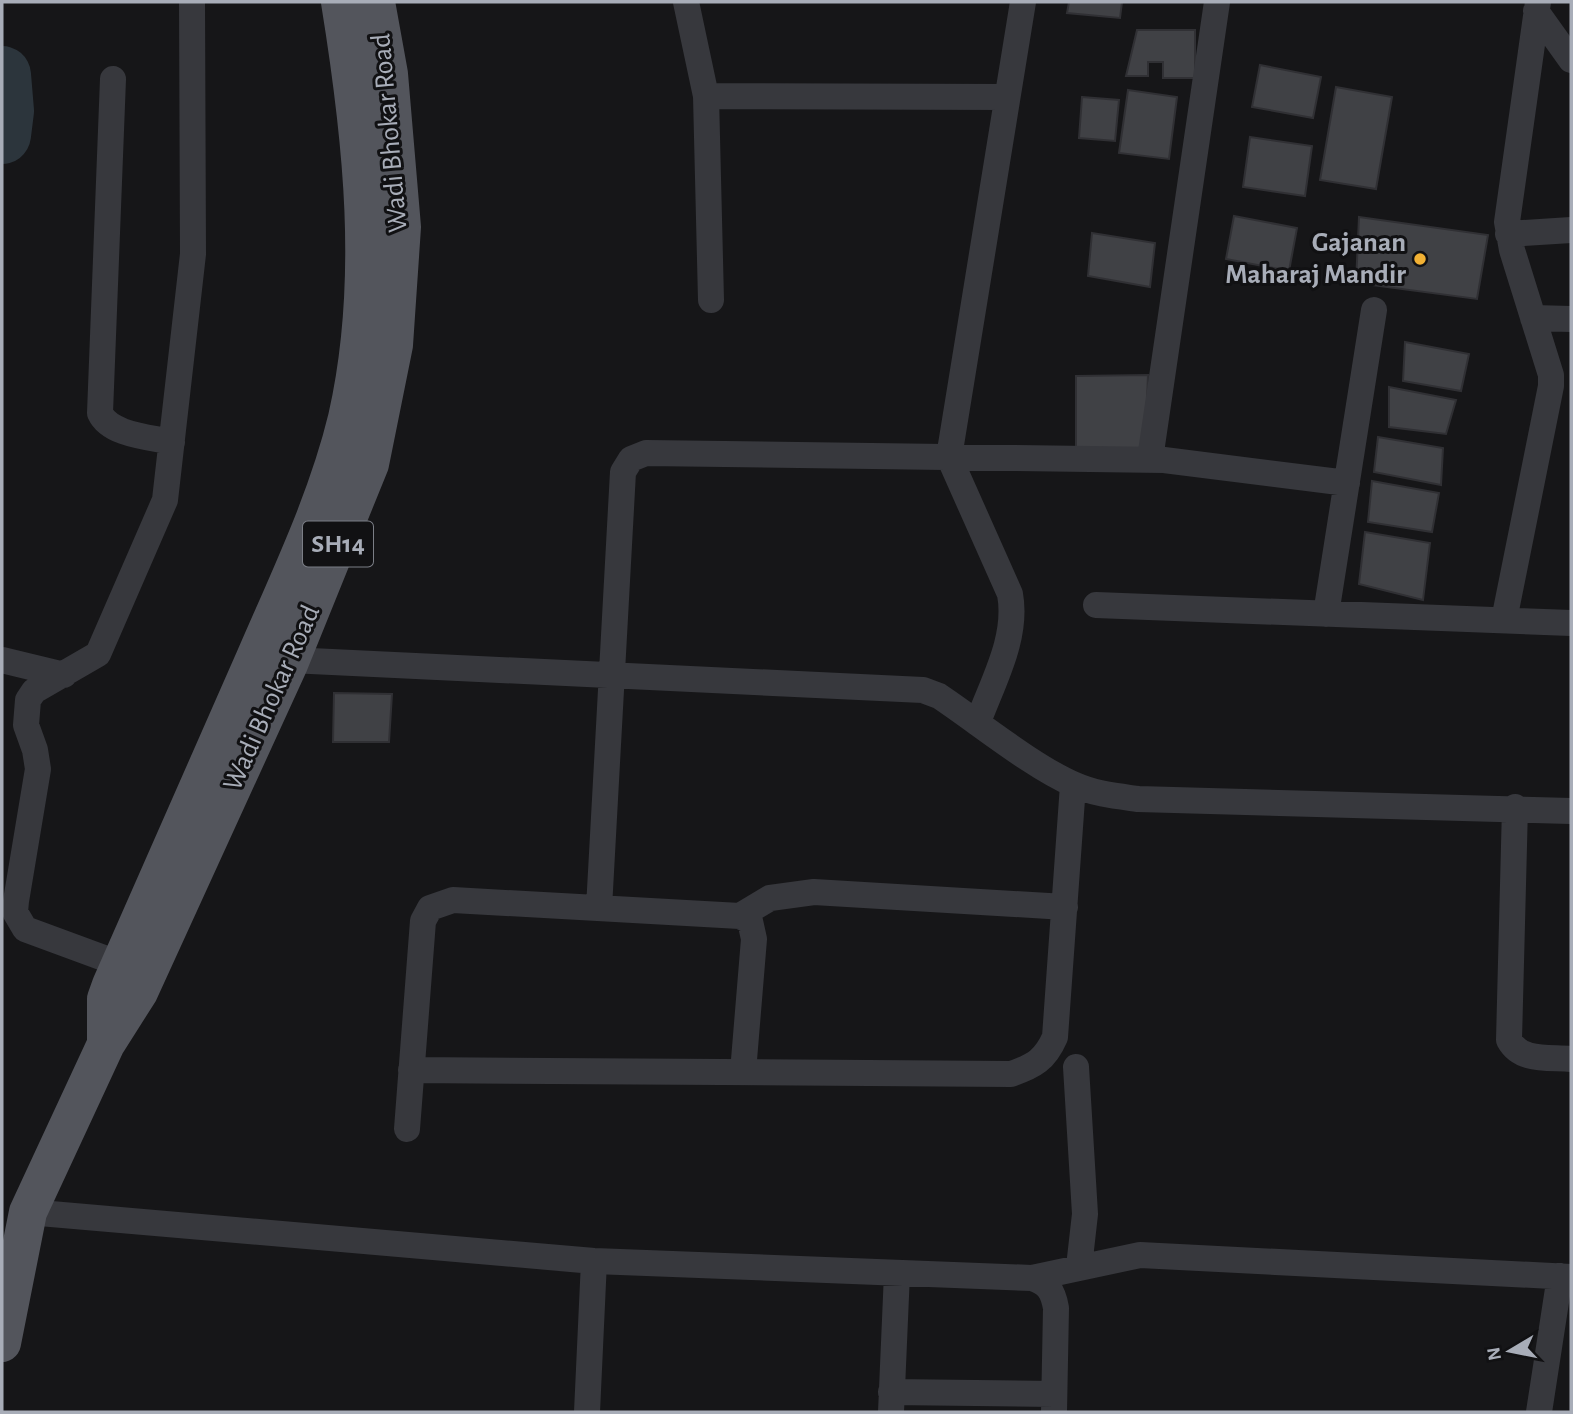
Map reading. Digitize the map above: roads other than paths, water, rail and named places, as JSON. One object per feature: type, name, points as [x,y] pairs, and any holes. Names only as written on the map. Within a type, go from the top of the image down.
[{"type":"main road","name":"Wadi Bhokar Road","points":[[2,1343],[28,1212],[106,1044],[139,992],[274,656],[310,530],[347,418],[362,310],[364,212],[356,113],[340,2]]},
{"type":"main road","name":"Wadi Bhokar Road","points":[[106,1044],[106,999],[120,964],[370,464],[394,345],[402,227],[389,74],[376,2]]},
{"type":"street","points":[[120,964],[25,929],[15,912],[38,769],[25,711],[34,691],[92,660],[102,647],[162,510],[193,254],[192,2]]},
{"type":"street","points":[[686,2],[706,96],[711,300]]},
{"type":"street","points":[[978,722],[1008,641],[1013,610],[1010,594],[949,457],[1023,2]]},
{"type":"street","points":[[1150,459],[1217,2]]},
{"type":"street","points":[[1537,6],[1571,60]]},
{"type":"street","points":[[1504,620],[1551,386],[1551,375],[1508,234],[1507,208],[1537,6]]},
{"type":"street","points":[[113,79],[100,413],[104,422],[113,428],[172,442]]},
{"type":"street","points":[[706,96],[1007,97]]},
{"type":"street","points":[[1508,234],[1571,230]]},
{"type":"street","points":[[1326,614],[1374,310]]},
{"type":"street","points":[[1533,318],[1571,319]]},
{"type":"street","points":[[599,908],[623,472],[631,459],[646,453],[1150,459],[1347,482]]},
{"type":"street","points":[[1096,605],[1571,623]]},
{"type":"street","points":[[274,656],[923,690],[939,696],[1073,785],[1100,794],[1138,799],[1515,807],[1571,811]]},
{"type":"street","points":[[2,660],[64,674]]},
{"type":"street","points":[[411,1070],[1011,1074],[1034,1066],[1048,1054],[1055,1037],[1073,785]]},
{"type":"street","points":[[1515,807],[1509,1040],[1515,1050],[1526,1056],[1571,1059]]},
{"type":"street","points":[[740,916],[769,898],[814,892],[1065,907]]},
{"type":"street","points":[[407,1129],[423,920],[430,908],[453,900],[740,916],[750,921],[754,939],[743,1072]]},
{"type":"street","points":[[1076,1067],[1085,1214],[1079,1267]]},
{"type":"street","points":[[28,1212],[594,1261],[1032,1278],[1140,1255],[1566,1277],[1539,1412]]},
{"type":"street","points":[[587,1412],[594,1261]]},
{"type":"street","points":[[897,1273],[891,1402],[1054,1403],[1056,1308],[1053,1293],[1044,1282],[1032,1278]]},
{"type":"waterway","points":[[2,75],[5,111],[2,135]]},
{"type":"place","name":"Gajanan Maharaj Mandir","points":[[1420,259]]}]
